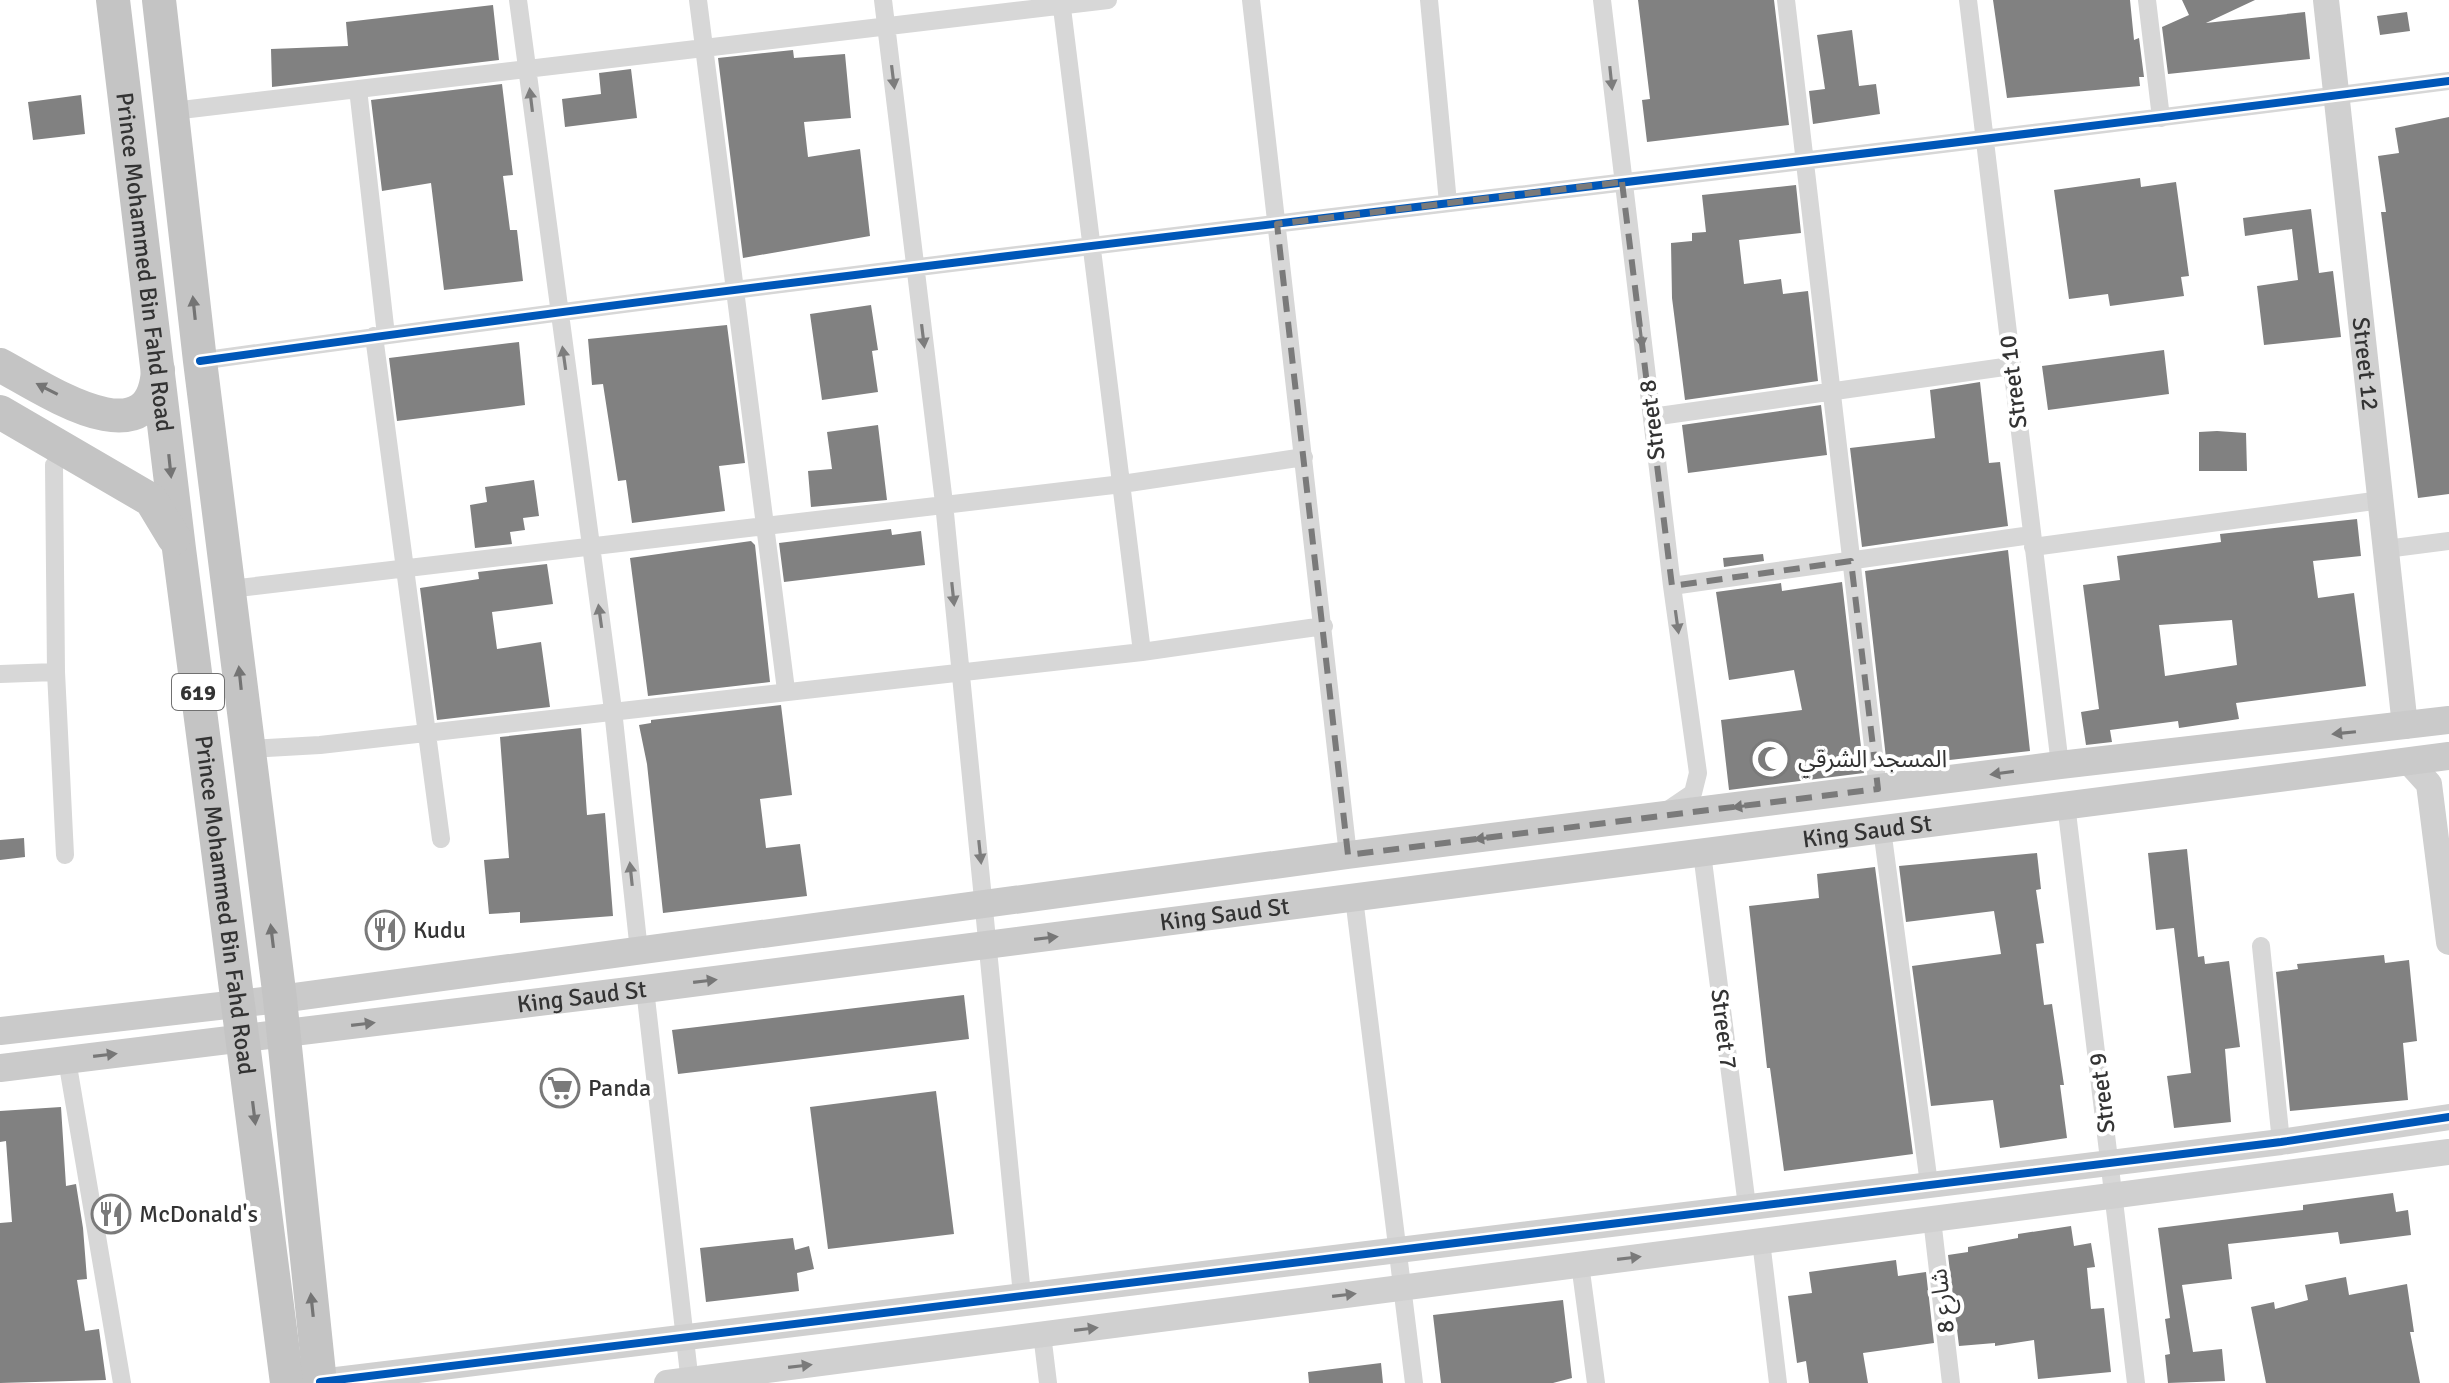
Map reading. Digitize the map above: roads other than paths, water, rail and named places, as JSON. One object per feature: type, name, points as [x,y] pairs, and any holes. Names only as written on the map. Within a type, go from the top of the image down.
[{"type":"highway","name":"Prince Mohammed Bin Fahd Road","points":[[113,0],[159,356],[179,549],[245,1038],[287,1383]]},
{"type":"highway","name":"Prince Mohammed Bin Fahd Road","points":[[159,0],[200,361],[284,1033],[320,1383]]},
{"type":"highway","points":[[0,365],[93,412],[126,416],[146,406],[157,388],[159,356]]},
{"type":"highway","points":[[0,412],[61,458],[92,469],[151,500],[166,520],[179,549]]},
{"type":"highway","points":[[61,458],[90,451],[101,441],[100,422],[93,412]]},
{"type":"main road","name":"King Saud St","points":[[0,1031],[280,999],[985,901],[2060,765],[2449,720]]},
{"type":"main road","name":"King Saud St","points":[[0,1068],[645,989],[2449,756]]},
{"type":"street","points":[[518,0],[557,311],[613,710],[639,951]]},
{"type":"street","points":[[698,0],[786,690]]},
{"type":"street","points":[[883,0],[944,503],[1022,1295]]},
{"type":"street","points":[[173,111],[1062,3],[1108,0]]},
{"type":"street","points":[[1251,0],[1348,855]]},
{"type":"street","points":[[1429,0],[1448,203]]},
{"type":"street","name":"Street 8","points":[[1602,0],[1672,586],[1698,773],[1693,793],[1655,818]]},
{"type":"street","points":[[1786,0],[1878,789]]},
{"type":"street","name":"Street 10","points":[[1968,0],[2060,765]]},
{"type":"street","points":[[2147,0],[2161,118]]},
{"type":"street","name":"Street 12","points":[[2326,0],[2405,726]]},
{"type":"street","points":[[1062,3],[1142,652]]},
{"type":"street","points":[[200,361],[557,311],[1984,141],[2449,81]]},
{"type":"street","points":[[358,89],[405,569],[441,839]]},
{"type":"street","points":[[1652,417],[2011,366]]},
{"type":"street","points":[[230,589],[1122,484],[1304,457]]},
{"type":"street","points":[[61,458],[56,672],[65,855]]},
{"type":"street","points":[[1672,586],[1851,561],[2381,500]]},
{"type":"street","points":[[2386,549],[2449,541]]},
{"type":"street","points":[[248,749],[320,745],[428,730],[1142,652],[1324,626]]},
{"type":"street","points":[[0,674],[56,672]]},
{"type":"street","points":[[2409,762],[2429,784],[2449,942]]},
{"type":"street","name":"Street 9","points":[[2066,804],[2136,1383]]},
{"type":"street","points":[[1882,829],[1929,1184]]},
{"type":"street","name":"Street 7","points":[[1702,853],[1747,1206]]},
{"type":"street","points":[[1354,898],[1414,1383]]},
{"type":"street","points":[[2261,946],[2281,1142]]},
{"type":"street","points":[[645,989],[683,1336],[682,1382],[2449,1152]]},
{"type":"street","points":[[67,1060],[122,1383]]},
{"type":"street","points":[[320,1383],[2281,1142],[2449,1117]]},
{"type":"street","name":"شارع 8","points":[[1932,1219],[1951,1383]]},
{"type":"street","points":[[1761,1241],[1778,1383]]},
{"type":"street","points":[[1580,1264],[1596,1383]]},
{"type":"street","points":[[1042,1334],[1048,1383]]},
{"type":"place","name":"المسجد الشرقي","points":[[1770,759]]},
{"type":"place","name":"Kudu","points":[[385,930]]},
{"type":"place","name":"Panda","points":[[560,1088]]},
{"type":"place","name":"McDonald's","points":[[111,1214]]}]
